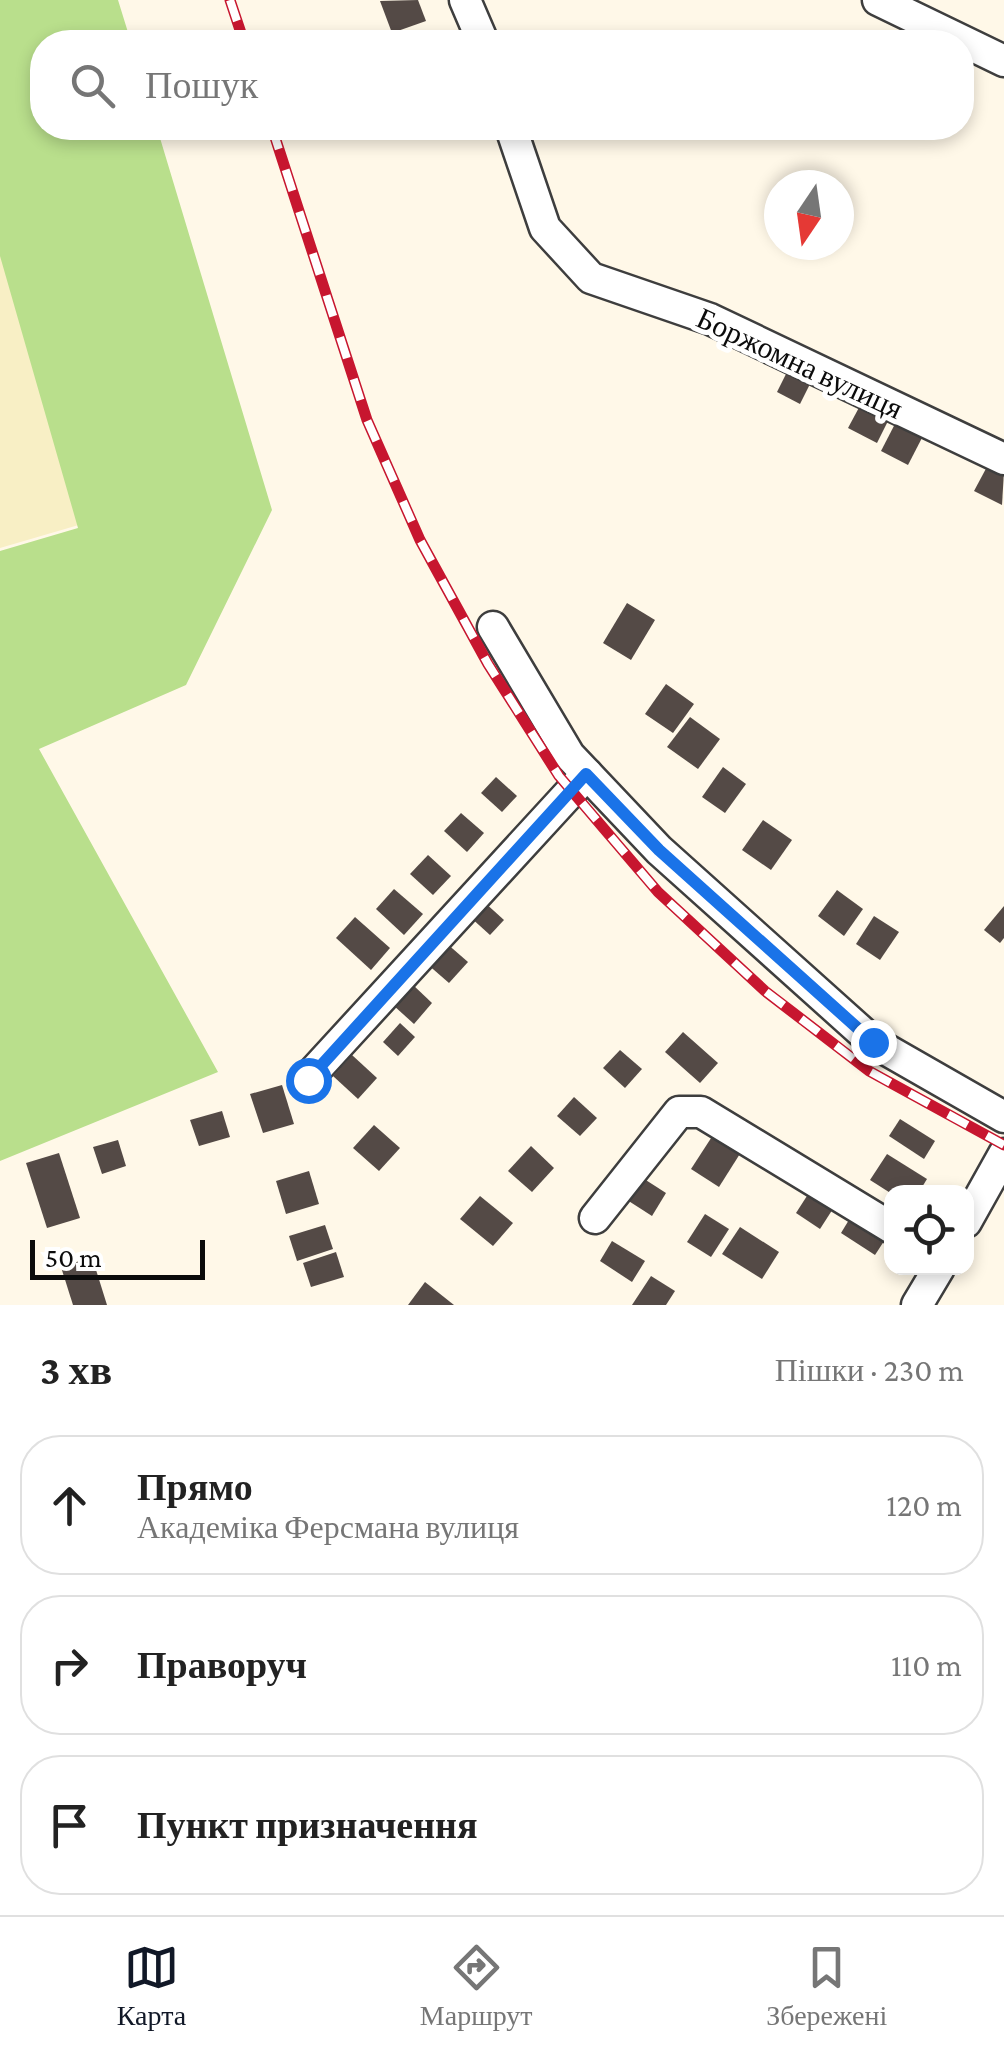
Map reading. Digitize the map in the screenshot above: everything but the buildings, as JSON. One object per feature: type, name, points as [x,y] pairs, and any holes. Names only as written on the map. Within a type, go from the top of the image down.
[{"type":"street","points":[[466,0],[478,30]]},
{"type":"street","points":[[878,0],[940,30]]},
{"type":"street","points":[[974,46],[1004,61]]},
{"type":"street","name":"Боржомна вулиця","points":[[516,140],[545,228],[591,278],[710,319],[1004,460]]},
{"type":"street","points":[[493,627],[569,755],[659,850],[873,1042],[1004,1117]]},
{"type":"street","points":[[308,1080],[586,774]]},
{"type":"street","points":[[595,1218],[679,1112],[701,1112],[884,1223]]},
{"type":"street","points":[[974,1208],[1002,1160]]},
{"type":"street","points":[[917,1305],[935,1275]]},
{"type":"shaded area","points":[[0,243],[82,524],[0,548]]},
{"type":"green space","points":[[0,0],[118,0],[127,30],[30,30],[30,140],[161,140],[272,510],[186,685],[39,749],[218,1072],[0,1161],[0,551],[78,528],[0,256]]},
{"type":"railway","points":[[230,0],[240,30]]},
{"type":"railway","points":[[276,140],[367,420],[420,540],[488,664],[559,776],[658,892],[765,991],[869,1071],[1004,1145]]},
{"type":"route","points":[[308,1080],[586,774],[659,850],[873,1042]]}]
